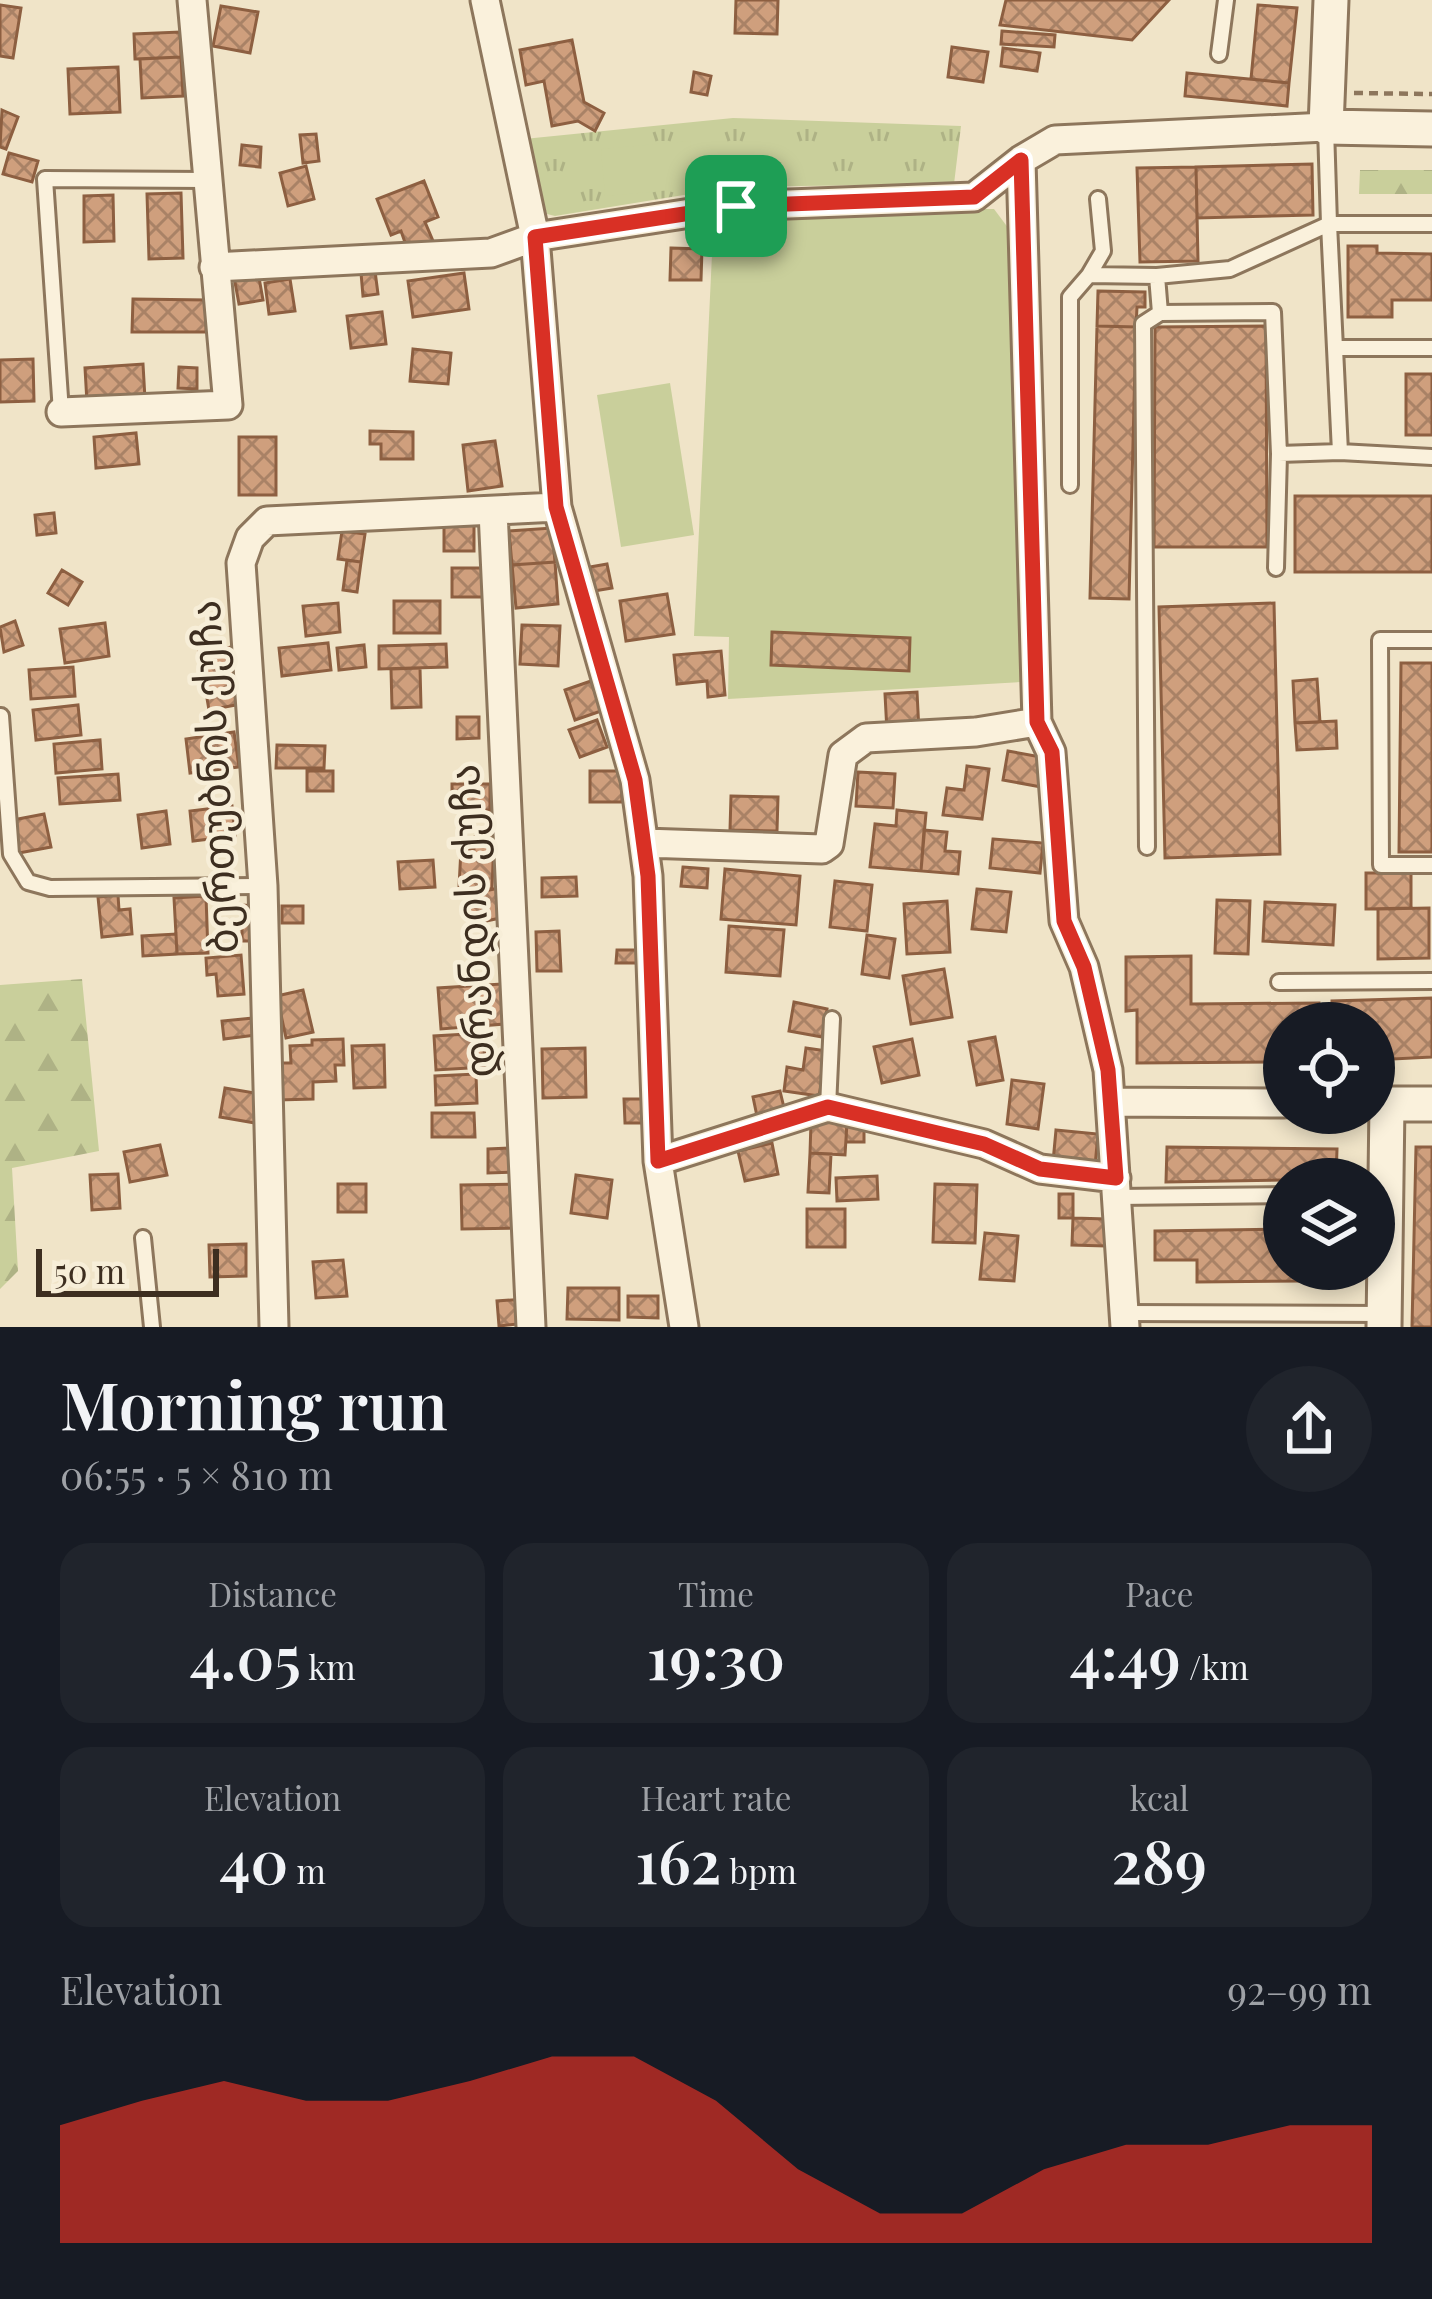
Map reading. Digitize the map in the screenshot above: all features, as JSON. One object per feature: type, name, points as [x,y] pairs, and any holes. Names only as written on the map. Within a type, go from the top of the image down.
[{"type":"street","points":[[61,412],[228,405],[192,0]]},
{"type":"street","points":[[485,0],[535,237],[556,507],[635,780],[644,843],[658,1161],[684,1327]]},
{"type":"street","points":[[1326,128],[1331,0]]},
{"type":"street","points":[[214,267],[491,253],[535,237],[736,206],[974,197],[1055,140],[1326,128],[1432,129]]},
{"type":"street","points":[[1021,160],[1037,722],[1052,752],[1064,921],[1084,967],[1112,1102],[1125,1320]]},
{"type":"street","name":"ბერთუბნის ქუჩა","points":[[274,1327],[263,886],[241,563],[250,538],[268,521],[556,507]]},
{"type":"street","name":"დრანდის ქუჩა","points":[[493,512],[531,1327]]},
{"type":"street","points":[[644,843],[822,849],[829,844],[843,755],[851,746],[866,738],[976,732],[1037,722]]},
{"type":"street","points":[[1112,1102],[1263,1103]]},
{"type":"street","points":[[1395,1104],[1432,1104]]},
{"type":"street","points":[[658,1161],[828,1107],[984,1144],[1040,1169],[1117,1188]]},
{"type":"street","points":[[1383,1290],[1384,1320]]},
{"type":"lane","points":[[1219,54],[1226,0]]},
{"type":"lane","points":[[1326,128],[1340,452]]},
{"type":"lane","points":[[61,412],[44,179],[206,180]]},
{"type":"lane","points":[[1070,485],[1070,297],[1102,251],[1098,199]]},
{"type":"lane","points":[[1089,275],[1157,276],[1230,269],[1330,224],[1432,224]]},
{"type":"lane","points":[[1157,276],[1160,313]]},
{"type":"lane","points":[[1147,847],[1143,324],[1160,313],[1273,312],[1279,454],[1276,568]]},
{"type":"lane","points":[[1336,349],[1432,348]]},
{"type":"lane","points":[[1279,454],[1432,457]]},
{"type":"lane","points":[[1432,640],[1380,640],[1381,866],[1432,865]]},
{"type":"lane","points":[[1,716],[11,854],[28,882],[50,889],[263,886]]},
{"type":"lane","points":[[1279,982],[1432,981]]},
{"type":"lane","points":[[828,1107],[832,1019]]},
{"type":"lane","points":[[1117,1188],[1263,1195]]},
{"type":"lane","points":[[143,1238],[152,1327]]},
{"type":"lane","points":[[1125,1320],[1384,1320]]},
{"type":"path","points":[[1326,92],[1432,94]]},
{"type":"green space","points":[[733,118],[961,126],[954,184],[733,187],[555,216],[547,214],[524,139]]},
{"type":"green space","points":[[690,141],[694,188],[605,196],[601,149]]},
{"type":"green space","points":[[1360,170],[1432,170],[1432,194],[1359,194]]},
{"type":"green space","points":[[994,209],[1009,229],[1021,682],[728,699],[729,637],[694,636],[714,212]]},
{"type":"green space","points":[[670,383],[694,535],[621,547],[597,395]]},
{"type":"green space","points":[[82,979],[99,1151],[12,1168],[18,1271],[0,1289],[0,985]]},
{"type":"building","points":[[736,0],[778,0],[777,34],[735,33]]},
{"type":"building","points":[[1006,0],[1169,0],[1132,40],[1000,25]]},
{"type":"building","points":[[0,5],[21,8],[13,58],[0,56]]},
{"type":"building","points":[[1258,5],[1297,8],[1289,83],[1251,79]]},
{"type":"building","points":[[221,6],[258,12],[250,53],[213,46]]},
{"type":"building","points":[[1002,31],[1055,35],[1054,47],[1001,44]]},
{"type":"building","points":[[180,32],[181,57],[135,59],[134,34]]},
{"type":"building","points":[[572,40],[584,102],[604,113],[595,131],[578,121],[552,126],[544,81],[526,85],[520,50]]},
{"type":"building","points":[[952,47],[988,52],[983,82],[948,77]]},
{"type":"building","points":[[1003,48],[1040,53],[1037,71],[1001,66]]},
{"type":"building","points":[[181,57],[183,96],[142,98],[140,59]]},
{"type":"building","points":[[118,67],[120,112],[70,114],[68,69]]},
{"type":"building","points":[[694,72],[711,76],[707,95],[691,92]]},
{"type":"building","points":[[1187,73],[1289,83],[1287,106],[1185,96]]},
{"type":"building","points":[[2,110],[18,117],[6,149],[0,147]]},
{"type":"building","points":[[316,134],[319,161],[303,163],[300,135]]},
{"type":"building","points":[[242,145],[261,147],[260,167],[240,165]]},
{"type":"building","points":[[9,153],[38,161],[32,182],[3,174]]},
{"type":"building","points":[[1312,164],[1313,215],[1197,218],[1196,167]]},
{"type":"building","points":[[306,166],[314,199],[288,206],[280,173]]},
{"type":"building","points":[[1196,167],[1198,261],[1140,262],[1137,168]]},
{"type":"building","points":[[424,181],[438,217],[425,222],[433,241],[408,251],[401,231],[391,235],[377,199]]},
{"type":"building","points":[[181,193],[183,258],[149,259],[147,194]]},
{"type":"building","points":[[113,195],[114,241],[84,242],[84,196]]},
{"type":"building","points":[[1348,246],[1377,246],[1377,253],[1432,254],[1432,300],[1392,300],[1392,317],[1348,317]]},
{"type":"building","points":[[671,248],[702,249],[701,280],[670,280]]},
{"type":"building","points":[[375,271],[378,294],[363,296],[361,273]]},
{"type":"building","points":[[258,272],[263,300],[239,304],[234,277]]},
{"type":"building","points":[[464,273],[469,309],[413,317],[408,281]]},
{"type":"building","points":[[290,279],[295,311],[269,314],[265,283]]},
{"type":"building","points":[[1098,291],[1145,292],[1145,307],[1137,307],[1136,327],[1097,326]]},
{"type":"building","points":[[133,299],[207,300],[206,332],[132,332]]},
{"type":"building","points":[[382,312],[386,344],[351,348],[347,316]]},
{"type":"building","points":[[1097,326],[1136,327],[1129,599],[1090,598]]},
{"type":"building","points":[[1266,326],[1267,547],[1154,547],[1155,327]]},
{"type":"building","points":[[413,349],[451,353],[448,384],[410,381]]},
{"type":"building","points":[[33,359],[34,401],[0,402],[0,360]]},
{"type":"building","points":[[143,364],[145,399],[87,403],[85,368]]},
{"type":"building","points":[[179,367],[197,368],[197,389],[178,388]]},
{"type":"building","points":[[1406,374],[1432,374],[1432,435],[1406,435]]},
{"type":"building","points":[[370,431],[413,432],[413,459],[381,459],[381,444],[370,444]]},
{"type":"building","points":[[136,433],[139,464],[96,468],[94,437]]},
{"type":"building","points":[[239,437],[276,437],[276,495],[239,495]]},
{"type":"building","points":[[495,441],[502,486],[468,491],[463,445]]},
{"type":"building","points":[[1295,496],[1432,496],[1432,572],[1295,572]]},
{"type":"building","points":[[54,513],[56,533],[37,535],[35,515]]},
{"type":"building","points":[[444,521],[474,521],[474,551],[444,551]]},
{"type":"building","points":[[552,528],[555,562],[512,565],[509,531]]},
{"type":"building","points":[[342,531],[365,534],[361,562],[338,559]]},
{"type":"building","points":[[347,560],[361,562],[357,592],[343,590]]},
{"type":"building","points":[[555,562],[558,604],[516,608],[512,565]]},
{"type":"building","points":[[607,564],[612,588],[594,591],[590,567]]},
{"type":"building","points":[[452,568],[484,568],[484,597],[452,597]]},
{"type":"building","points":[[62,570],[82,582],[68,605],[48,593]]},
{"type":"building","points":[[667,594],[674,634],[626,641],[620,601]]},
{"type":"building","points":[[394,601],[440,601],[440,633],[394,633]]},
{"type":"building","points":[[338,603],[340,632],[306,636],[303,606]]},
{"type":"building","points":[[1274,603],[1280,854],[1165,858],[1159,607]]},
{"type":"building","points":[[15,621],[23,645],[4,652],[0,627]]},
{"type":"building","points":[[105,623],[109,656],[65,663],[60,629]]},
{"type":"building","points":[[522,625],[560,626],[558,666],[520,664]]},
{"type":"building","points":[[772,632],[910,638],[909,671],[771,665]]},
{"type":"building","points":[[328,643],[331,670],[282,676],[279,648]]},
{"type":"building","points":[[446,644],[447,667],[379,669],[379,646]]},
{"type":"building","points":[[364,645],[366,667],[339,670],[337,648]]},
{"type":"building","points":[[232,647],[241,704],[209,710],[199,652]]},
{"type":"building","points":[[721,651],[725,695],[708,697],[707,681],[677,684],[674,655]]},
{"type":"building","points":[[1401,663],[1432,663],[1432,852],[1399,852]]},
{"type":"building","points":[[73,667],[75,696],[31,699],[29,670]]},
{"type":"building","points":[[420,668],[421,707],[392,708],[391,669]]},
{"type":"building","points":[[1317,679],[1320,722],[1295,723],[1293,681]]},
{"type":"building","points":[[591,681],[601,711],[575,720],[565,690]]},
{"type":"building","points":[[917,692],[919,731],[887,732],[885,694]]},
{"type":"building","points":[[78,705],[81,735],[36,740],[33,710]]},
{"type":"building","points":[[457,717],[479,717],[479,738],[457,739]]},
{"type":"building","points":[[597,720],[607,747],[580,757],[569,730]]},
{"type":"building","points":[[1336,721],[1337,748],[1297,750],[1295,723]]},
{"type":"building","points":[[234,732],[239,767],[190,773],[186,739]]},
{"type":"building","points":[[100,740],[102,769],[56,773],[54,744]]},
{"type":"building","points":[[277,745],[325,746],[324,768],[276,768]]},
{"type":"building","points":[[1008,751],[1046,758],[1041,787],[1003,780]]},
{"type":"building","points":[[967,766],[989,769],[982,819],[943,815],[947,788],[964,790]]},
{"type":"building","points":[[307,771],[333,771],[333,791],[307,791]]},
{"type":"building","points":[[590,771],[622,771],[622,802],[590,802]]},
{"type":"building","points":[[858,772],[895,774],[893,808],[856,806]]},
{"type":"building","points":[[118,774],[120,800],[60,804],[58,778]]},
{"type":"building","points":[[452,784],[490,784],[490,810],[452,810]]},
{"type":"building","points":[[731,796],[778,797],[777,831],[730,830]]},
{"type":"building","points":[[232,806],[235,836],[193,841],[190,811]]},
{"type":"building","points":[[897,810],[926,813],[921,871],[870,867],[875,824],[896,826]]},
{"type":"building","points":[[166,811],[170,844],[142,848],[138,815]]},
{"type":"building","points":[[44,814],[51,847],[19,853],[13,820]]},
{"type":"building","points":[[924,830],[947,832],[945,851],[960,852],[958,874],[921,871]]},
{"type":"building","points":[[475,837],[494,838],[492,889],[459,887],[461,849],[474,849]]},
{"type":"building","points":[[993,839],[1043,843],[1040,873],[990,868]]},
{"type":"building","points":[[433,860],[435,887],[400,889],[398,862]]},
{"type":"building","points":[[683,867],[708,869],[707,888],[681,886]]},
{"type":"building","points":[[725,869],[800,876],[796,925],[721,919]]},
{"type":"building","points":[[1366,873],[1411,873],[1411,908],[1366,909]]},
{"type":"building","points":[[576,877],[577,896],[542,897],[542,878]]},
{"type":"building","points":[[835,881],[872,885],[867,931],[830,927]]},
{"type":"building","points":[[499,888],[505,917],[472,924],[466,895]]},
{"type":"building","points":[[977,889],[1011,892],[1006,932],[972,929]]},
{"type":"building","points":[[118,895],[119,910],[130,909],[132,934],[102,937],[98,897]]},
{"type":"building","points":[[206,896],[208,953],[177,954],[174,898]]},
{"type":"building","points":[[1217,900],[1250,901],[1248,954],[1215,953]]},
{"type":"building","points":[[947,901],[950,952],[907,954],[904,904]]},
{"type":"building","points":[[1265,902],[1335,905],[1333,945],[1263,941]]},
{"type":"building","points":[[242,905],[255,906],[254,941],[242,941]]},
{"type":"building","points":[[282,906],[303,906],[303,923],[282,923]]},
{"type":"building","points":[[1429,908],[1429,958],[1378,959],[1378,909]]},
{"type":"building","points":[[729,926],[784,930],[780,976],[726,972]]},
{"type":"building","points":[[559,931],[561,971],[537,971],[536,932]]},
{"type":"building","points":[[176,934],[177,954],[143,956],[142,936]]},
{"type":"building","points":[[867,935],[895,939],[889,978],[862,974]]},
{"type":"building","points":[[617,950],[643,950],[643,963],[616,963]]},
{"type":"building","points":[[241,955],[244,994],[218,996],[216,974],[207,975],[206,958]]},
{"type":"building","points":[[1191,956],[1191,1004],[1263,1003],[1263,1062],[1137,1063],[1137,1010],[1126,1011],[1126,957]]},
{"type":"building","points":[[944,969],[952,1017],[911,1024],[903,976]]},
{"type":"building","points":[[501,984],[504,1024],[441,1029],[438,988]]},
{"type":"building","points":[[303,990],[313,1032],[286,1038],[277,996]]},
{"type":"building","points":[[1432,998],[1432,1057],[1395,1059],[1395,1002],[1332,1001]]},
{"type":"building","points":[[794,1002],[827,1009],[822,1037],[789,1031]]},
{"type":"building","points":[[254,1018],[256,1035],[224,1039],[222,1021]]},
{"type":"building","points":[[484,1033],[485,1067],[436,1070],[434,1036]]},
{"type":"building","points":[[995,1037],[1003,1080],[977,1085],[969,1042]]},
{"type":"building","points":[[343,1039],[344,1065],[335,1065],[336,1081],[313,1082],[313,1099],[278,1100],[277,1063],[291,1063],[290,1046]]},
{"type":"building","points":[[912,1039],[919,1075],[882,1083],[874,1047]]},
{"type":"building","points":[[384,1045],[385,1087],[354,1088],[352,1046]]},
{"type":"building","points":[[585,1048],[586,1097],[543,1098],[542,1049]]},
{"type":"building","points":[[806,1048],[827,1051],[819,1096],[784,1091],[787,1067],[803,1070]]},
{"type":"building","points":[[476,1074],[477,1103],[436,1105],[435,1076]]},
{"type":"building","points":[[1012,1080],[1044,1084],[1038,1129],[1007,1124]]},
{"type":"building","points":[[225,1088],[260,1094],[255,1123],[220,1117]]},
{"type":"building","points":[[780,1091],[786,1116],[758,1121],[753,1097]]},
{"type":"building","points":[[624,1099],[650,1099],[650,1123],[625,1123]]},
{"type":"building","points":[[432,1113],[474,1113],[475,1137],[432,1137]]},
{"type":"building","points":[[847,1119],[864,1119],[864,1142],[846,1142]]},
{"type":"building","points":[[811,1122],[847,1123],[845,1155],[810,1153]]},
{"type":"building","points":[[1056,1130],[1098,1134],[1095,1166],[1053,1162]]},
{"type":"building","points":[[772,1143],[778,1174],[745,1181],[738,1151]]},
{"type":"building","points":[[160,1145],[167,1175],[130,1182],[124,1152]]},
{"type":"building","points":[[1167,1147],[1337,1149],[1337,1158],[1263,1158],[1263,1180],[1166,1182]]},
{"type":"building","points":[[1416,1147],[1432,1147],[1432,1327],[1412,1327]]},
{"type":"building","points":[[513,1148],[514,1172],[488,1173],[488,1149]]},
{"type":"building","points":[[810,1153],[831,1154],[829,1193],[808,1192]]},
{"type":"building","points":[[118,1174],[120,1208],[92,1210],[90,1175]]},
{"type":"building","points":[[576,1175],[612,1180],[607,1218],[571,1213]]},
{"type":"building","points":[[877,1176],[878,1199],[837,1201],[836,1178]]},
{"type":"building","points":[[338,1184],[366,1184],[366,1212],[338,1212]]},
{"type":"building","points":[[520,1184],[521,1228],[462,1229],[461,1185]]},
{"type":"building","points":[[935,1184],[977,1185],[975,1243],[933,1242]]},
{"type":"building","points":[[1059,1194],[1073,1194],[1073,1218],[1059,1218]]},
{"type":"building","points":[[807,1209],[845,1209],[845,1247],[807,1247]]},
{"type":"building","points":[[1073,1218],[1106,1219],[1105,1246],[1072,1245]]},
{"type":"building","points":[[1263,1229],[1263,1281],[1197,1282],[1197,1260],[1155,1260],[1155,1231]]},
{"type":"building","points":[[985,1233],[1018,1236],[1014,1281],[980,1279]]},
{"type":"building","points":[[246,1244],[246,1276],[210,1277],[209,1245]]},
{"type":"building","points":[[343,1260],[347,1296],[316,1298],[313,1262]]},
{"type":"building","points":[[568,1288],[619,1288],[619,1320],[567,1319]]},
{"type":"building","points":[[628,1296],[658,1296],[658,1318],[628,1317]]},
{"type":"building","points":[[526,1299],[528,1323],[499,1326],[497,1301]]},
{"type":"route","points":[[1021,160],[1037,722],[1052,752],[1064,921],[1084,967],[1108,1070],[1116,1178],[1040,1169],[984,1144],[828,1107],[658,1161],[648,876],[635,780],[556,507],[535,237],[736,206],[974,197],[1021,160]]}]
